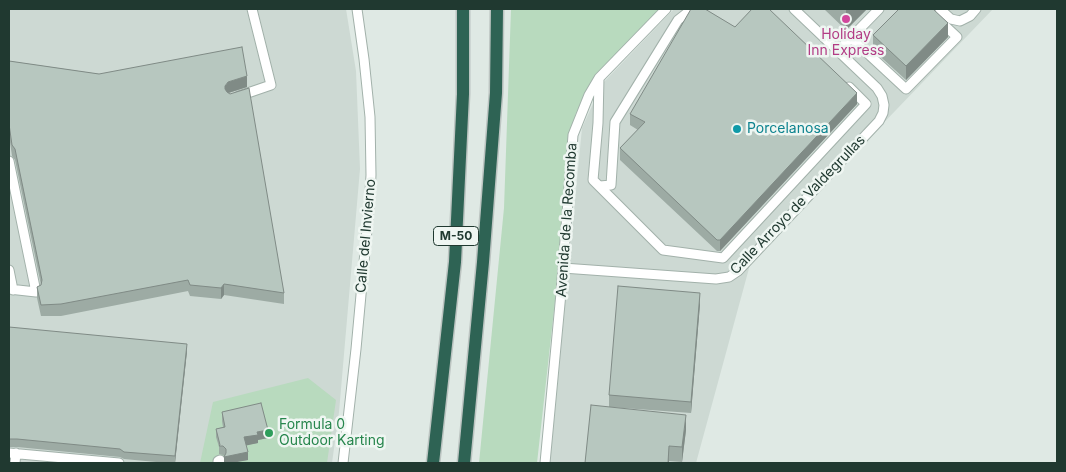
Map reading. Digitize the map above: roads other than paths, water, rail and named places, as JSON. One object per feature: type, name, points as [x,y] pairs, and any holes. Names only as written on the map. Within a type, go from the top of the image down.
[{"type":"highway","name":"M-50","points":[[433,463],[455,262],[463,94],[463,9]]},
{"type":"highway","name":"M-50","points":[[464,463],[484,252],[496,93],[497,9]]},
{"type":"street","points":[[231,99],[271,85],[252,9]]},
{"type":"street","name":"Calle del Invierno","points":[[343,463],[356,348],[371,175],[370,117],[357,9]]},
{"type":"street","name":"Avenida de la Recomba","points":[[545,463],[573,135],[589,95],[599,78],[666,9]]},
{"type":"street","points":[[600,186],[611,185],[615,122],[678,20],[692,9]]},
{"type":"street","name":"Calle Arroyo de Valdegrullas","points":[[563,268],[716,279],[729,277],[738,271],[879,121],[884,105],[882,96],[877,88],[794,9]]},
{"type":"street","points":[[838,51],[879,9]]},
{"type":"street","points":[[851,38],[906,89],[957,37],[927,9]]},
{"type":"street","points":[[940,9],[951,19],[960,21],[970,16],[976,9]]},
{"type":"street","points":[[599,78],[598,123],[593,180],[663,250],[723,258],[866,104],[845,84]]},
{"type":"street","points":[[9,161],[36,292],[11,290],[9,270]]},
{"type":"street","points":[[15,463],[12,453],[38,459],[119,463]]},
{"type":"place","name":"Holiday Inn Express","points":[[846,19]]},
{"type":"place","name":"Porcelanosa","points":[[737,129]]},
{"type":"place","name":"Formula 0 Outdoor Karting","points":[[269,433]]}]
